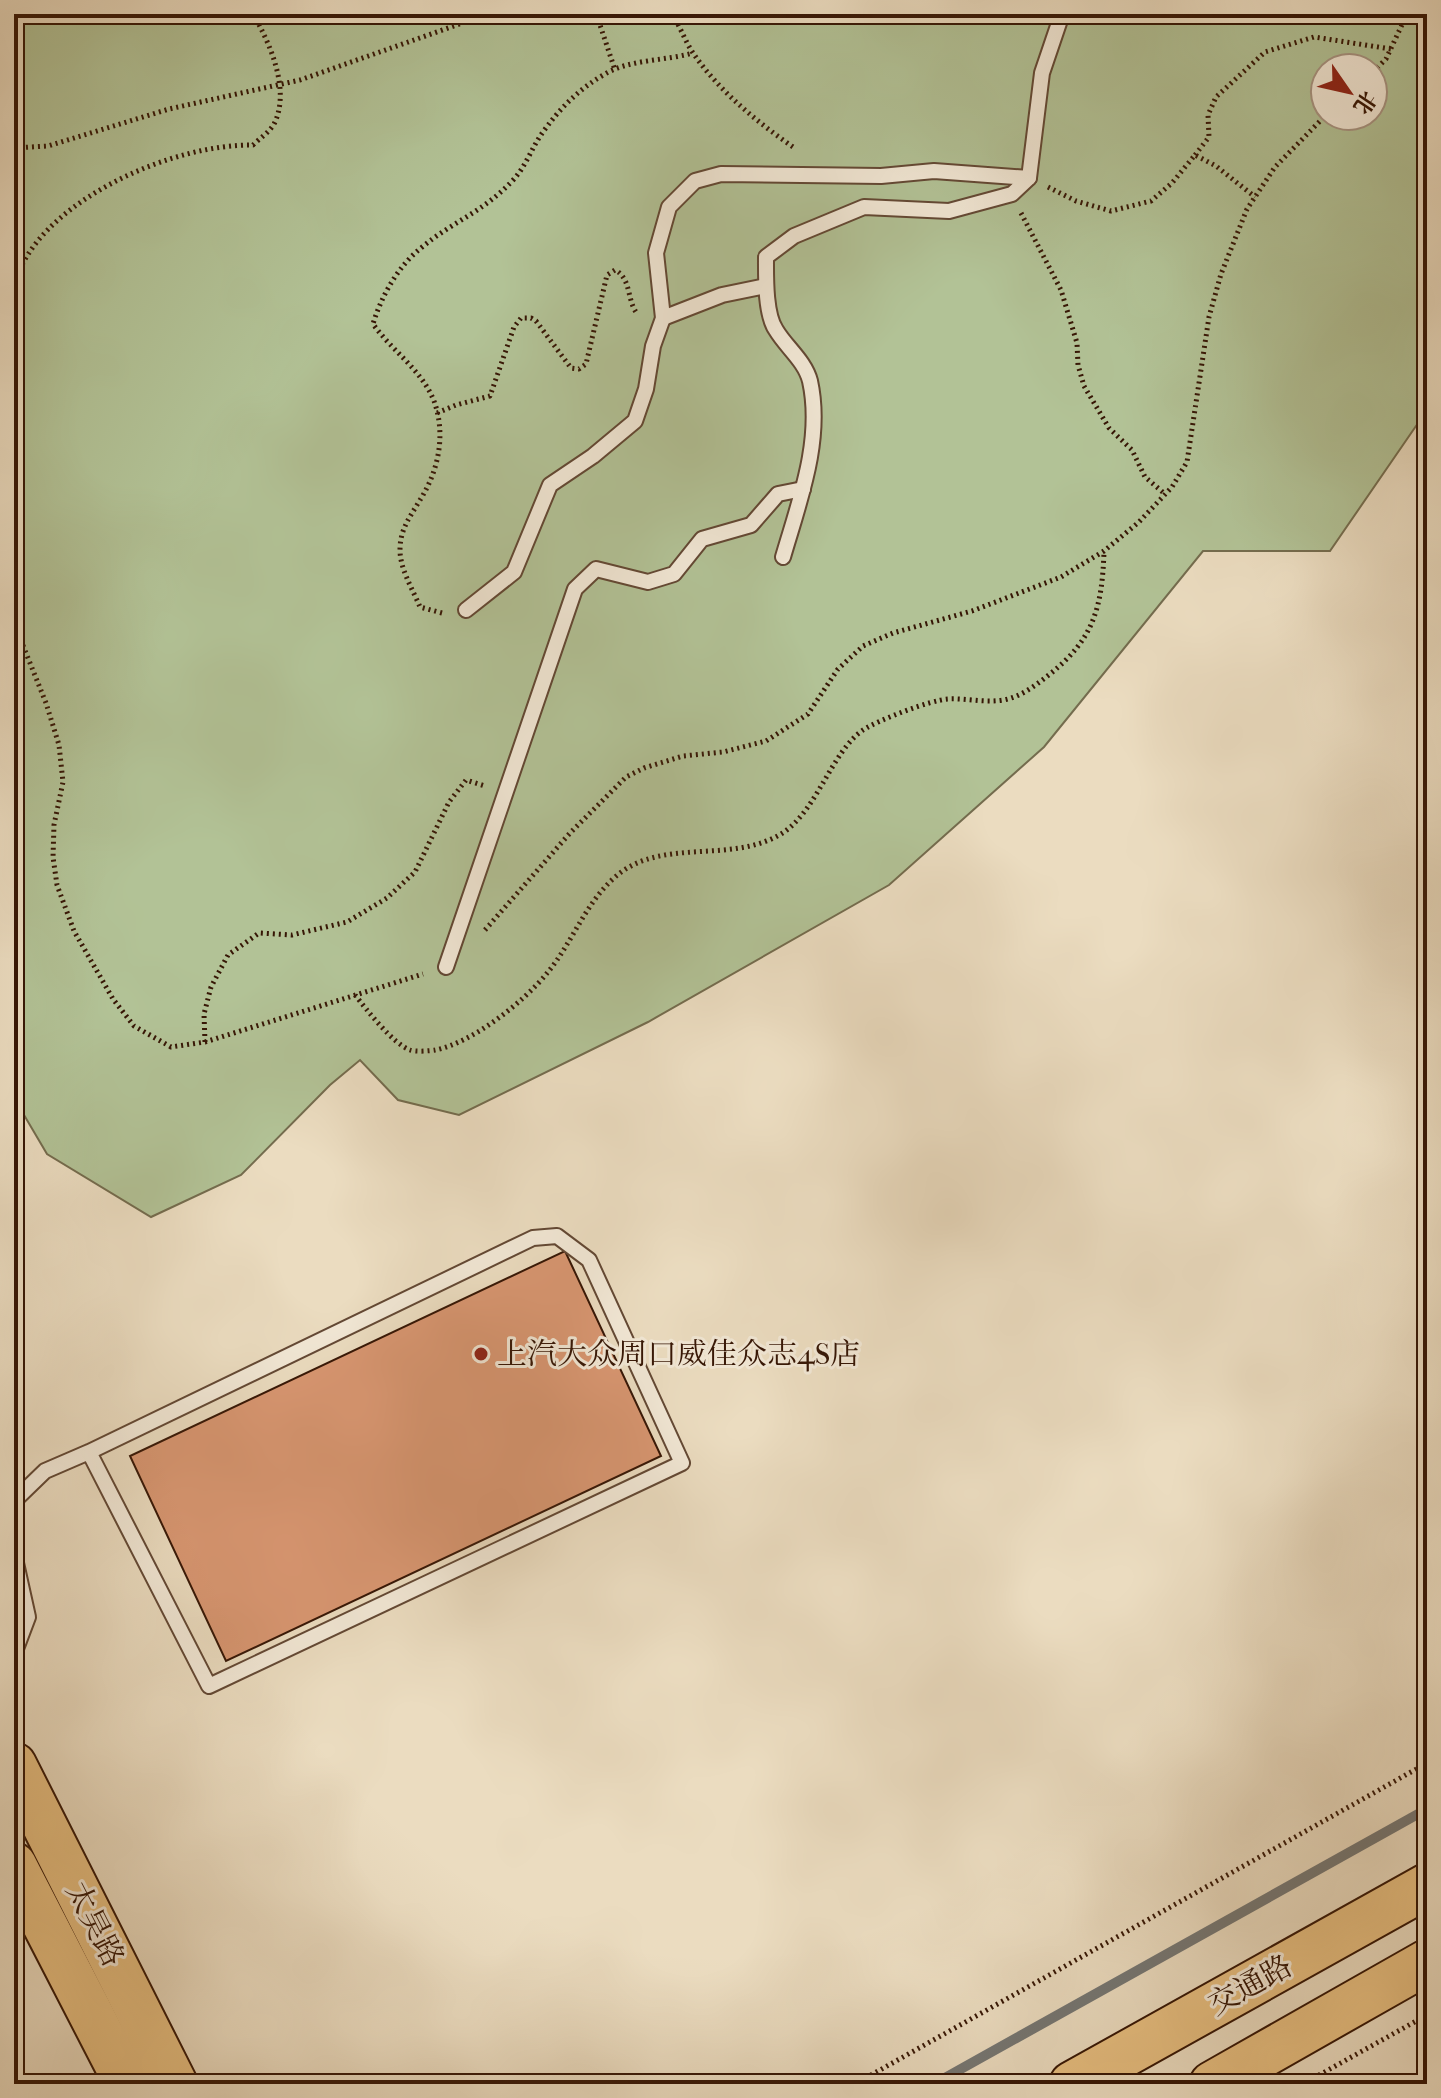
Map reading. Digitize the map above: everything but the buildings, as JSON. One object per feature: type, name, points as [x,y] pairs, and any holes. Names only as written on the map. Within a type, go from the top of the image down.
[{"type":"main road","name":"太昊路","points":[[14,1765],[175,2084]]},
{"type":"main road","name":"太昊路","points":[[14,1865],[127,2084]]},
{"type":"main road","name":"交通路","points":[[1072,2084],[1427,1886]]},
{"type":"main road","points":[[1212,2084],[1427,1962]]},
{"type":"lane","points":[[783,557],[803,489],[814,424],[809,379],[798,358],[773,327],[766,286],[766,257],[794,236],[864,207],[949,211],[1012,194],[1029,178],[1042,73],[1062,14]]},
{"type":"lane","points":[[466,610],[514,572],[550,485],[593,456],[635,421],[663,318],[656,253],[669,207],[695,181],[721,174],[881,176],[934,171],[1029,178]]},
{"type":"lane","points":[[663,318],[722,295],[766,286]]},
{"type":"lane","points":[[446,967],[575,589],[596,569],[648,582],[674,574],[702,539],[751,525],[778,494],[803,489]]},
{"type":"lane","points":[[14,1501],[45,1471],[533,1238],[557,1236],[589,1260],[682,1463],[209,1686],[89,1452]]},
{"type":"lane","points":[[14,1554],[28,1617],[14,1654]]},
{"type":"path","points":[[14,293],[20,269],[50,226],[94,192],[148,166],[229,145],[253,145],[274,125],[280,106],[279,84],[268,38],[253,14]]},
{"type":"path","points":[[14,148],[48,146],[169,109],[300,80],[488,14]]},
{"type":"path","points":[[600,14],[599,22],[615,70]]},
{"type":"path","points":[[672,14],[693,53],[729,96],[827,175]]},
{"type":"path","points":[[1389,53],[1407,14]]},
{"type":"path","points":[[1029,178],[1076,201],[1111,211],[1151,201],[1172,183],[1209,137],[1208,115],[1216,97],[1265,52],[1314,37],[1391,49]]},
{"type":"path","points":[[466,610],[440,613],[420,607],[407,579],[400,552],[403,527],[436,470],[441,430],[433,399],[421,376],[385,341],[373,324],[379,303],[397,274],[419,249],[482,208],[517,176],[542,133],[573,95],[615,70],[693,53]]},
{"type":"path","points":[[14,623],[59,745],[63,782],[54,825],[53,857],[57,885],[74,931],[113,999],[134,1026],[171,1047],[205,1042],[446,967],[468,948],[570,833],[626,777],[683,756],[723,752],[766,741],[808,714],[838,669],[863,646],[893,633],[1027,592],[1061,577],[1104,551],[1139,522],[1165,494],[1187,462],[1209,317],[1221,274],[1247,209],[1275,167],[1309,132]]},
{"type":"path","points":[[1195,155],[1216,166],[1255,197]]},
{"type":"path","points":[[1012,194],[1065,301],[1077,343],[1078,365],[1084,386],[1109,428],[1132,450],[1145,477],[1165,494]]},
{"type":"path","points":[[437,413],[490,396],[514,327],[521,318],[536,321],[571,368],[579,369],[586,364],[607,275],[615,270],[620,272],[627,285],[632,307],[655,339]]},
{"type":"path","points":[[355,995],[377,1023],[411,1050],[434,1050],[477,1035],[548,972],[596,898],[614,878],[637,862],[660,855],[750,846],[782,833],[806,809],[850,741],[865,729],[907,711],[948,699],[973,702],[1003,700],[1022,694],[1042,681],[1065,663],[1082,644],[1089,630],[1103,582],[1104,551]]},
{"type":"path","points":[[205,1042],[204,1014],[211,987],[228,955],[259,933],[292,935],[347,922],[387,898],[415,872],[449,802],[466,780],[505,792]]},
{"type":"path","points":[[855,2084],[1427,1763]]},
{"type":"path","points":[[1303,2084],[1427,2015]]},
{"type":"green space","points":[[14,14],[1427,14],[1427,410],[1330,551],[1203,551],[1044,747],[889,885],[648,1022],[459,1115],[398,1100],[360,1060],[330,1085],[241,1175],[151,1217],[47,1154],[14,1098]]},
{"type":"waterway","points":[[934,2084],[1427,1809]]},
{"type":"place","name":"上汽大众周口威佳众志4S店","points":[[481,1354]]}]
